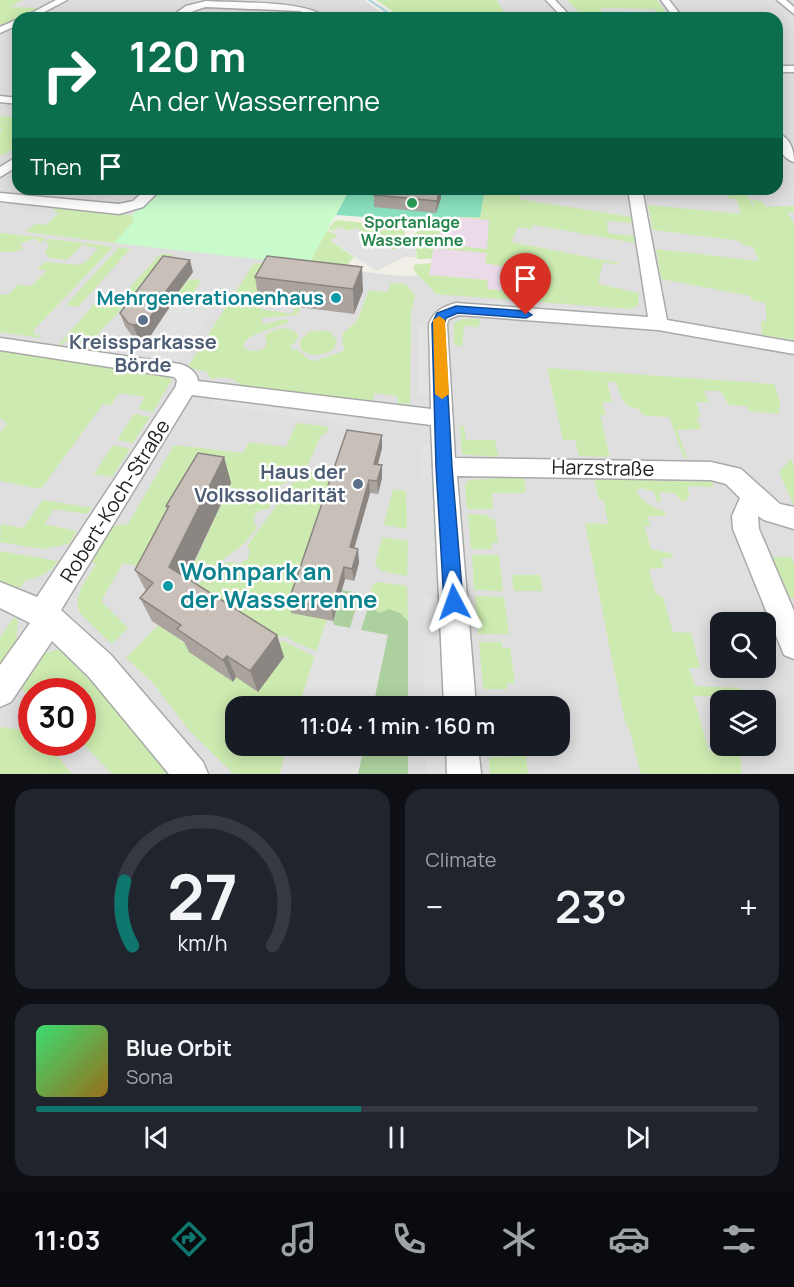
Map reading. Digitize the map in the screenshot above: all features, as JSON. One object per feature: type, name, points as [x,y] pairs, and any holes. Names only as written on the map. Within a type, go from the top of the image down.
[{"type":"street","points":[[38,12],[63,0]]},
{"type":"street","points":[[550,0],[562,12]]},
{"type":"street","points":[[665,0],[674,12]]},
{"type":"street","points":[[781,0],[794,11]]},
{"type":"street","points":[[184,12],[194,6],[214,3],[300,8],[313,12]]},
{"type":"street","points":[[783,144],[794,158]]},
{"type":"street","points":[[0,197],[129,208],[138,204],[148,195]]},
{"type":"street","points":[[636,195],[658,324]]},
{"type":"street","points":[[459,696],[444,467],[438,324],[441,316],[456,309],[658,324],[794,348]]},
{"type":"street","points":[[0,344],[180,371],[189,378],[186,387],[442,418]]},
{"type":"street","name":"Robert-Koch-Straße","points":[[0,691],[186,387]]},
{"type":"street","name":"Harzstraße","points":[[444,467],[711,471],[733,477],[773,513],[794,518]]},
{"type":"street","points":[[753,496],[745,516],[746,529],[794,645]]},
{"type":"street","points":[[0,595],[19,602],[46,617],[100,666],[191,774]]},
{"type":"street","points":[[463,756],[464,774]]},
{"type":"shaded area","points":[[23,0],[364,0],[380,12],[30,12],[36,9],[7,7]]},
{"type":"shaded area","points":[[497,0],[794,0],[794,774],[0,774],[0,26],[12,20],[12,195],[169,195],[308,265],[399,276],[429,275],[488,280],[510,291],[485,263],[485,195],[783,195],[783,12],[504,12]]},
{"type":"shaded area","points":[[86,195],[140,195],[133,196],[132,200]]},
{"type":"shaded area","points":[[460,215],[489,220],[486,263],[511,268],[510,291],[487,289],[487,280],[429,275],[433,248],[441,228],[451,225],[452,220]]},
{"type":"shaded area","points":[[341,227],[348,231],[356,228],[395,251],[397,234],[406,237],[431,235],[432,247],[416,247],[416,257],[404,257],[376,271],[330,240],[338,237],[331,232]]},
{"type":"shaded area","points":[[486,301],[594,309],[595,315],[486,307]]},
{"type":"shaded area","points":[[173,306],[213,311],[191,344],[157,341],[165,328],[159,324]]},
{"type":"shaded area","points":[[418,325],[430,325],[433,395],[418,395]]},
{"type":"shaded area","points":[[113,339],[189,347],[177,366],[100,356]]},
{"type":"shaded area","points":[[212,396],[365,416],[357,425],[212,405]]},
{"type":"shaded area","points":[[420,444],[434,444],[436,479],[420,479]]},
{"type":"shaded area","points":[[424,597],[443,597],[447,696],[425,696]]},
{"type":"shaded area","points":[[325,624],[388,635],[375,696],[302,696]]},
{"type":"shaded area","points":[[284,756],[362,756],[358,774],[280,774]]},
{"type":"shaded area","points":[[426,756],[449,756],[450,774],[426,774]]},
{"type":"green space","points":[[0,0],[23,0],[9,7],[38,8],[30,12],[12,12],[12,20],[0,26]]},
{"type":"green space","points":[[376,0],[497,0],[504,12],[394,12]]},
{"type":"green space","points":[[567,0],[657,0],[666,12],[657,12],[654,9],[600,8],[602,12],[579,12]]},
{"type":"green space","points":[[0,116],[12,117],[12,124],[0,120]]},
{"type":"green space","points":[[0,121],[12,124],[12,149],[4,155],[0,155],[0,132],[3,130],[0,129]]},
{"type":"green space","points":[[151,195],[347,195],[308,265],[114,243],[134,221],[132,215]]},
{"type":"green space","name":"Sportanlage Wasserrenne","points":[[347,195],[484,195],[480,217],[448,217],[445,224],[366,215],[364,217],[336,215]]},
{"type":"green space","points":[[484,195],[521,195],[519,199],[632,217],[632,223],[607,221],[608,233],[634,236],[635,243],[534,225],[530,229],[518,227],[511,242],[619,263],[618,265],[603,262],[598,284],[639,293],[638,305],[630,309],[436,294],[415,272],[413,265],[431,263],[429,275],[488,280],[487,289],[510,291],[510,268],[485,263],[487,253],[433,248],[432,259],[417,259],[416,246],[431,235],[413,235],[420,230],[440,231],[437,244],[487,249],[489,220],[459,217],[480,216]]},
{"type":"green space","points":[[727,195],[747,195],[755,210],[752,200],[762,201],[766,207],[794,206],[794,212],[787,213],[794,223],[794,340],[762,335],[761,321],[767,321],[765,303],[751,300],[751,296],[661,279],[656,249],[759,261],[753,247],[742,245],[741,242],[735,240],[653,230],[648,205],[741,214],[736,199],[729,199]]},
{"type":"green space","points":[[57,207],[132,215],[135,221],[114,243],[25,232],[35,224],[46,225],[59,213],[52,211]]},
{"type":"green space","points":[[336,220],[395,226],[404,230],[406,237],[396,252],[356,228],[348,231],[341,227],[332,231],[328,229]]},
{"type":"green space","points":[[327,230],[339,237],[331,241],[354,257],[343,269],[308,265]]},
{"type":"green space","points":[[0,233],[46,238],[40,243],[35,238],[20,244],[23,249],[0,252]]},
{"type":"green space","points":[[49,239],[84,243],[67,260],[50,258],[45,253],[49,243],[44,243]]},
{"type":"green space","points":[[87,243],[113,247],[34,330],[35,335],[41,335],[41,338],[0,332],[0,294],[8,295],[17,285],[31,286],[47,271],[37,269],[45,262],[80,265],[88,260],[98,248],[84,246]]},
{"type":"green space","points":[[119,247],[134,250],[128,251],[78,307],[66,305]]},
{"type":"green space","points":[[173,254],[163,268],[177,294],[189,279],[201,280],[189,301],[218,305],[215,308],[174,303],[169,308],[126,304],[97,335],[113,339],[107,346],[65,341],[57,350],[55,349],[95,303],[104,299],[120,299],[159,255]]},
{"type":"green space","points":[[254,263],[280,266],[260,302],[264,303],[260,309],[292,314],[295,307],[301,308],[296,315],[262,318],[261,322],[265,324],[285,319],[290,322],[256,334],[249,338],[243,346],[252,351],[259,351],[267,345],[265,335],[278,329],[291,330],[299,335],[291,345],[291,350],[296,349],[310,360],[318,361],[342,352],[345,347],[342,334],[357,321],[369,290],[388,292],[391,283],[405,284],[415,295],[411,314],[410,404],[397,403],[398,396],[375,393],[372,402],[241,385],[227,378],[211,379],[206,371],[187,368]]},
{"type":"green space","points":[[462,319],[480,319],[479,327],[464,326],[462,346],[454,345],[454,323]]},
{"type":"green space","points":[[323,330],[330,332],[337,340],[334,349],[318,355],[301,350],[300,340],[309,332]]},
{"type":"green space","points":[[0,350],[161,373],[172,380],[153,412],[138,409],[145,397],[119,393],[111,405],[103,404],[41,489],[0,481],[0,433],[7,424],[0,418]]},
{"type":"green space","points":[[547,368],[774,384],[780,401],[779,414],[750,411],[747,406],[729,405],[720,391],[704,391],[709,402],[696,402],[701,417],[697,417],[701,429],[677,430],[687,458],[684,458],[669,417],[647,416],[641,413],[639,409],[626,404],[616,382],[607,382],[612,402],[602,402],[606,415],[600,415],[610,457],[579,456],[575,440],[563,440]]},
{"type":"green space","points":[[134,414],[150,417],[133,443],[117,440]]},
{"type":"green space","points":[[297,423],[329,427],[328,431],[320,437],[306,470],[281,485],[276,491],[270,508],[255,514],[254,522],[257,528],[245,543],[193,582],[188,576],[231,483],[159,570],[123,563],[101,601],[128,628],[112,644],[80,613],[79,594],[96,564],[89,562],[110,526],[128,524],[174,445],[243,453],[249,442],[286,447]]},
{"type":"green space","points":[[460,426],[464,426],[466,440],[495,440],[498,457],[462,454]]},
{"type":"green space","points":[[113,445],[130,449],[112,477],[94,474]]},
{"type":"green space","points":[[791,459],[794,466],[794,506],[779,472]]},
{"type":"green space","points":[[311,472],[320,474],[318,479],[335,482],[291,612],[327,620],[317,651],[285,636],[276,637],[195,586],[228,562],[239,564],[248,559],[250,550],[247,546],[275,508],[282,490]]},
{"type":"green space","points":[[524,478],[526,491],[523,493],[492,493],[493,509],[467,509],[465,485],[469,480]]},
{"type":"green space","points":[[594,479],[712,482],[714,487],[687,486],[690,496],[687,496],[688,499],[683,502],[674,493],[659,492],[661,502],[657,502],[654,492],[641,488],[636,491],[648,504],[664,511],[666,516],[648,516],[650,526],[644,526],[651,549],[670,553],[674,558],[661,558],[664,568],[649,569],[655,593],[663,597],[673,632],[691,633],[700,668],[689,668],[695,686],[741,688],[742,690],[710,690],[710,696],[693,696],[710,756],[740,756],[742,774],[641,774],[630,731],[625,721],[585,523],[608,524],[604,501],[599,500]]},
{"type":"green space","points":[[393,489],[406,491],[407,529],[384,525]]},
{"type":"green space","points":[[43,500],[92,508],[87,514],[54,509],[44,524],[77,531],[69,544],[42,549],[0,542],[1,524],[23,528]]},
{"type":"green space","points":[[468,514],[488,515],[489,519],[495,519],[498,543],[491,543],[492,549],[471,549]]},
{"type":"green space","points":[[382,537],[408,541],[407,576],[381,571],[375,564]]},
{"type":"green space","points":[[0,551],[58,561],[47,572],[24,581],[22,587],[12,587],[0,583]]},
{"type":"green space","points":[[472,555],[499,555],[503,591],[474,590]]},
{"type":"green space","points":[[772,557],[791,557],[794,564],[794,598],[790,598]]},
{"type":"green space","points":[[512,575],[540,575],[543,591],[514,591]]},
{"type":"green space","points":[[378,582],[407,586],[408,621],[400,613],[379,613],[369,605],[372,585]]},
{"type":"green space","points":[[342,590],[360,593],[350,628],[334,625],[333,621]]},
{"type":"green space","points":[[475,596],[504,597],[509,634],[478,634]]},
{"type":"green space","points":[[369,605],[379,613],[389,609],[400,613],[408,621],[408,696],[375,696],[387,635],[361,630]]},
{"type":"green space","points":[[14,617],[18,620],[16,641],[0,665],[0,638]]},
{"type":"green space","points":[[158,625],[192,648],[232,681],[279,642],[284,641],[315,657],[302,696],[225,696],[225,756],[284,756],[280,774],[234,774],[189,730],[152,682],[126,658]]},
{"type":"green space","points":[[479,642],[502,642],[502,648],[510,648],[515,683],[507,683],[507,689],[483,689]]},
{"type":"green space","points":[[60,649],[88,678],[26,678],[39,655]]},
{"type":"green space","points":[[96,686],[168,774],[112,774],[95,756]]},
{"type":"green space","points":[[0,727],[18,729],[18,756],[57,756],[72,774],[0,774]]},
{"type":"green space","points":[[362,756],[408,756],[408,774],[358,774]]},
{"type":"green space","points":[[526,756],[528,774],[490,774],[489,757]]},
{"type":"building","points":[[374,195],[438,195],[437,201]]},
{"type":"building","points":[[163,256],[190,260],[163,295],[165,295],[147,322],[133,325],[128,323],[120,313]]},
{"type":"building","points":[[267,256],[362,267],[353,289],[255,277]]},
{"type":"building","points":[[347,430],[382,435],[374,464],[382,465],[377,481],[369,480],[350,547],[358,549],[352,569],[344,567],[332,609],[289,600]]},
{"type":"building","points":[[198,453],[224,457],[169,567],[277,635],[250,671],[227,656],[223,660],[177,629],[181,625],[140,598],[153,583],[135,570],[169,506],[166,506]]},
{"type":"waterway","points":[[369,0],[387,12]]},
{"type":"slow traffic","points":[[439,320],[442,394]]},
{"type":"place","name":"Sportanlage Wasserrenne","points":[[412,203]]},
{"type":"place","name":"Mehrgenerationenhaus","points":[[336,298]]},
{"type":"place","name":"Kreissparkasse Börde","points":[[143,320]]},
{"type":"place","name":"Haus der Volkssolidarität","points":[[358,484]]},
{"type":"place","name":"Wohnpark an der Wasserrenne","points":[[168,586]]},
{"type":"route","points":[[454,602],[444,467],[438,324],[441,316],[456,309],[526,315]]}]
